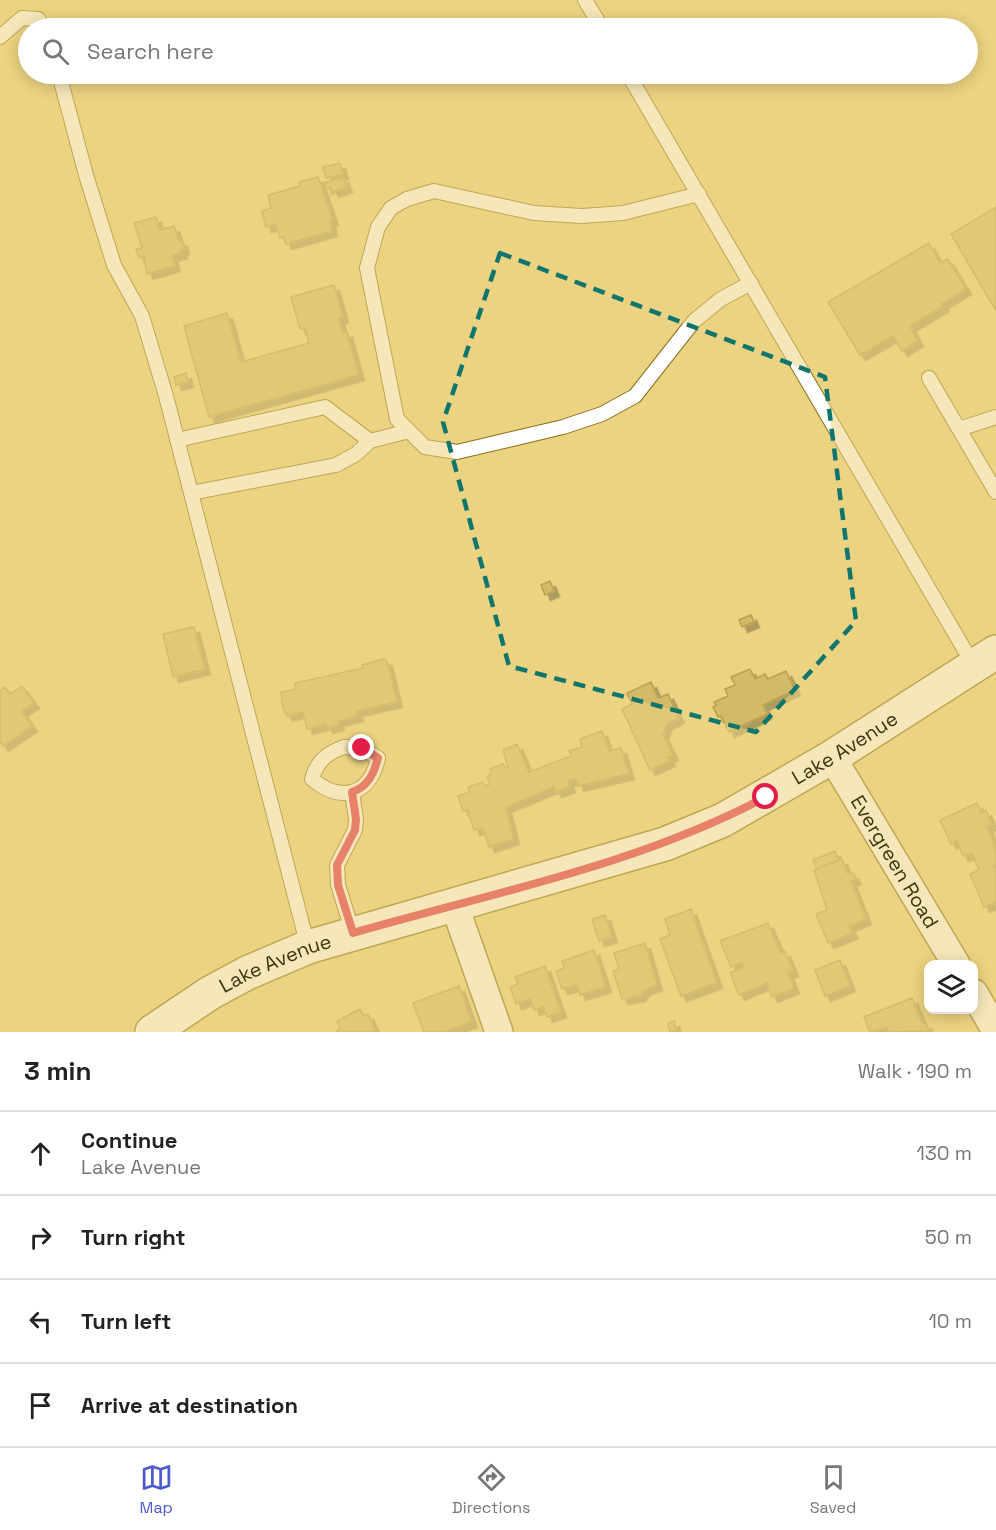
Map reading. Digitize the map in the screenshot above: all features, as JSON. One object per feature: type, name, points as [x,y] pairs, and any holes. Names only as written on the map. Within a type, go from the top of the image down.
[{"type":"main road","name":"Lake Avenue","points":[[152,1032],[210,993],[247,973],[308,947],[665,844],[723,820],[832,757],[985,659]]},
{"type":"street","name":"Evergreen Road","points":[[832,757],[954,960]]},
{"type":"street","points":[[454,904],[498,1032]]},
{"type":"street","points":[[978,1000],[996,1031]]},
{"type":"lane","points":[[585,0],[596,18]]},
{"type":"lane","points":[[0,37],[18,21]]},
{"type":"lane","points":[[62,84],[86,175],[114,265],[142,316],[191,493],[308,947]]},
{"type":"lane","points":[[634,84],[751,283],[985,659]]},
{"type":"lane","points":[[699,194],[623,213],[582,216],[534,213],[434,191],[407,199],[391,208],[378,227],[367,268],[397,419],[425,447],[457,452],[563,427],[602,414],[635,396],[694,321],[722,299],[751,283]]},
{"type":"lane","points":[[929,378],[996,492]]},
{"type":"lane","points":[[177,440],[325,407],[370,441]]},
{"type":"lane","points":[[959,429],[996,417]]},
{"type":"lane","points":[[191,493],[336,465],[356,454],[370,441],[409,431]]},
{"type":"lane","points":[[344,747],[362,748],[378,758],[375,771],[368,782],[352,792],[334,793],[312,779],[318,763],[324,756],[344,747]]},
{"type":"lane","points":[[352,792],[356,819],[355,830],[337,865],[338,885],[353,933]]},
{"type":"highlighted area","points":[[500,253],[825,377],[856,621],[756,732],[509,666],[443,422]]},
{"type":"building","points":[[340,163],[343,174],[326,178],[323,167]]},
{"type":"building","points":[[318,177],[333,220],[330,221],[332,231],[286,244],[284,237],[280,238],[276,225],[266,227],[262,211],[271,208],[268,195],[300,186],[299,182]]},
{"type":"building","points":[[343,177],[347,187],[333,192],[331,187],[326,189],[324,183]]},
{"type":"building","points":[[996,207],[996,311],[951,234]]},
{"type":"building","points":[[156,217],[160,230],[174,226],[184,249],[181,250],[182,253],[172,256],[175,266],[147,274],[144,256],[139,258],[136,249],[142,248],[134,223]]},
{"type":"building","points":[[929,243],[940,263],[948,259],[966,289],[942,304],[944,306],[910,326],[918,341],[902,351],[893,336],[860,355],[828,302]]},
{"type":"building","points":[[334,285],[343,317],[339,318],[343,333],[347,332],[359,375],[209,417],[184,326],[227,313],[241,362],[309,343],[305,328],[300,329],[291,297]]},
{"type":"building","points":[[186,373],[188,382],[176,385],[174,377]]},
{"type":"building","points":[[550,581],[554,591],[545,595],[541,585]]},
{"type":"building","points":[[751,615],[754,622],[742,627],[739,620]]},
{"type":"building","points":[[194,627],[205,669],[173,677],[163,634]]},
{"type":"building","points":[[383,659],[387,661],[397,702],[357,711],[358,716],[338,721],[339,725],[327,728],[326,724],[307,729],[303,712],[287,716],[283,708],[281,692],[296,689],[295,683],[363,668],[362,665]]},
{"type":"building","points":[[750,669],[755,679],[765,674],[768,679],[786,671],[795,690],[763,705],[767,714],[729,732],[721,716],[718,717],[713,707],[716,705],[714,702],[728,696],[725,689],[735,685],[731,677]]},
{"type":"building","points":[[651,682],[658,698],[668,694],[679,718],[667,724],[663,734],[673,755],[668,757],[670,761],[650,770],[622,709],[632,704],[627,693]]},
{"type":"building","points":[[22,686],[34,703],[22,711],[32,726],[3,746],[0,742],[0,691],[5,687],[10,694]]},
{"type":"building","points":[[602,731],[609,751],[621,748],[629,774],[578,786],[576,778],[568,781],[570,787],[556,792],[554,787],[506,807],[514,839],[489,847],[483,828],[474,830],[468,810],[463,811],[458,796],[469,792],[468,787],[483,782],[484,786],[490,784],[487,777],[491,773],[490,769],[503,764],[505,768],[508,767],[503,750],[517,744],[529,772],[571,756],[569,751],[582,747],[580,739]]},
{"type":"building","points":[[977,803],[981,813],[986,810],[992,825],[987,826],[996,851],[996,864],[993,865],[996,873],[996,902],[984,907],[970,874],[979,870],[972,853],[963,856],[957,841],[951,844],[940,820]]},
{"type":"building","points":[[835,851],[839,860],[817,869],[813,860]]},
{"type":"building","points":[[842,859],[848,874],[853,873],[856,879],[851,881],[866,919],[849,926],[853,933],[828,943],[816,914],[827,910],[814,870]]},
{"type":"building","points":[[691,909],[717,983],[681,996],[660,939],[670,935],[665,919]]},
{"type":"building","points":[[605,915],[612,937],[599,941],[592,919]]},
{"type":"building","points":[[768,923],[781,953],[785,951],[793,971],[788,973],[794,988],[772,997],[767,983],[739,995],[730,973],[744,967],[742,962],[731,967],[720,941]]},
{"type":"building","points":[[645,943],[657,985],[644,990],[640,996],[622,999],[613,971],[619,969],[614,953]]},
{"type":"building","points":[[594,950],[606,987],[580,995],[577,985],[562,989],[556,971],[564,968],[562,961]]},
{"type":"building","points":[[840,960],[850,986],[825,996],[815,970]]},
{"type":"building","points":[[545,966],[561,1012],[547,1017],[544,1007],[534,1010],[530,999],[516,1004],[510,987],[518,984],[515,977]]},
{"type":"building","points":[[459,986],[472,1022],[444,1032],[424,1032],[413,1003]]},
{"type":"building","points":[[912,998],[923,1024],[926,1023],[929,1031],[889,1032],[887,1027],[870,1032],[864,1017]]},
{"type":"building","points":[[360,1009],[364,1016],[368,1014],[376,1032],[336,1032],[340,1028],[337,1021]]},
{"type":"building","points":[[674,1021],[677,1031],[670,1032],[668,1023]]},
{"type":"route","points":[[362,748],[378,758],[375,771],[368,782],[352,792],[356,819],[355,830],[337,865],[338,885],[353,933],[665,844],[723,820],[766,797]]}]
